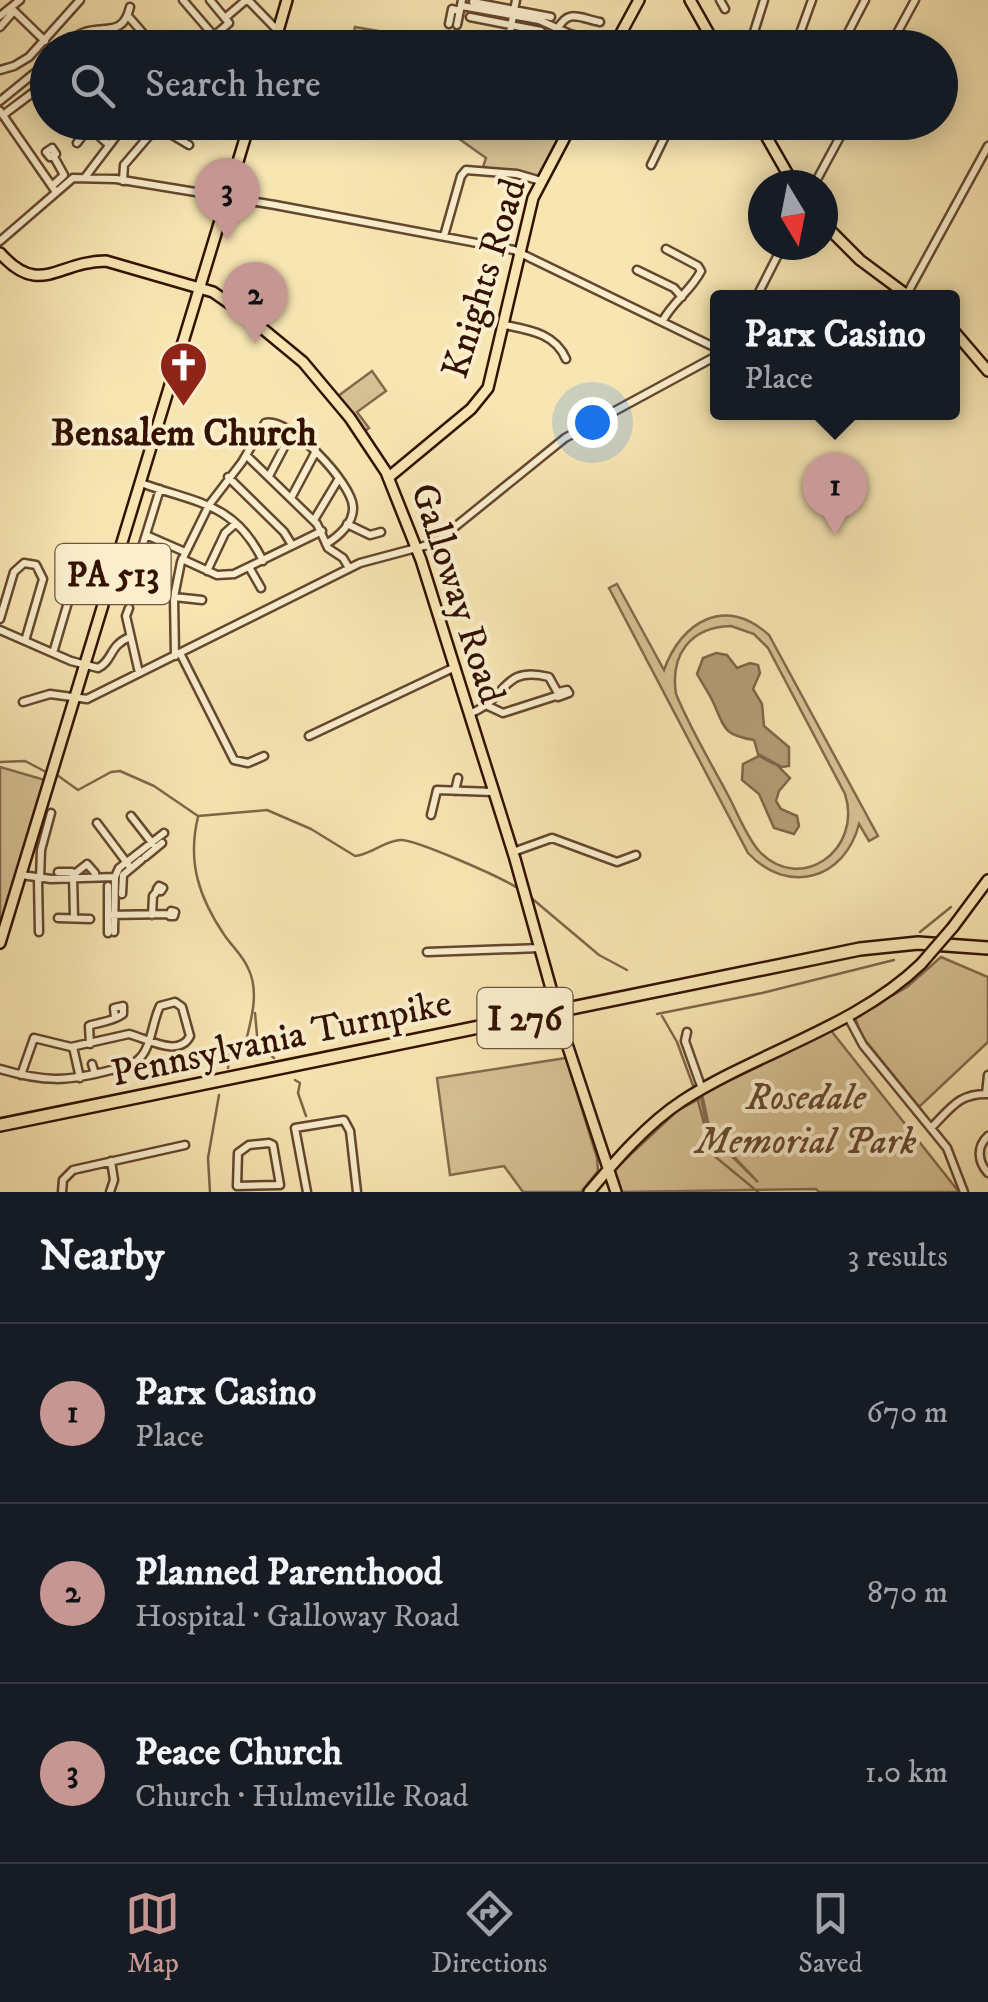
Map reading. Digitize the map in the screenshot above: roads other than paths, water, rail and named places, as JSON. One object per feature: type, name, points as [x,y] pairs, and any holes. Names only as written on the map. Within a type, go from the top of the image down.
[{"type":"highway","name":"Pennsylvania Turnpike","points":[[0,1127],[871,951],[929,947],[988,950]]},
{"type":"main road","points":[[278,30],[287,0]]},
{"type":"main road","points":[[622,30],[640,0]]},
{"type":"main road","points":[[690,0],[707,30]]},
{"type":"main road","name":"PA 513","points":[[0,943],[245,140]]},
{"type":"main road","name":"Knights Road","points":[[389,478],[481,398],[494,375],[533,198],[563,140]]},
{"type":"main road","points":[[768,140],[785,170]]},
{"type":"main road","points":[[838,238],[901,290]]},
{"type":"main road","name":"Galloway Road","points":[[0,253],[28,276],[106,261],[200,288],[225,300],[303,362],[350,418],[389,478],[418,549],[513,852],[563,1032],[616,1192]]},
{"type":"main road","points":[[960,338],[987,365]]},
{"type":"main road","points":[[589,1192],[609,1168],[677,1105],[892,989],[922,964],[988,880]]},
{"type":"main road","points":[[602,1145],[612,1156],[624,1154]]},
{"type":"main road","points":[[597,1182],[608,1181],[616,1192]]},
{"type":"street","points":[[0,27],[20,0]]},
{"type":"street","points":[[54,30],[80,0]]},
{"type":"street","points":[[182,0],[209,30]]},
{"type":"street","points":[[210,0],[229,23],[221,30]]},
{"type":"street","points":[[224,18],[247,0],[277,30]]},
{"type":"street","points":[[510,30],[516,0]]},
{"type":"street","points":[[720,0],[725,9]]},
{"type":"street","points":[[755,30],[764,0]]},
{"type":"street","points":[[801,30],[812,0]]},
{"type":"street","points":[[849,30],[865,0]]},
{"type":"street","points":[[899,30],[916,0]]},
{"type":"street","points":[[473,2],[542,30]]},
{"type":"street","points":[[453,24],[458,6],[558,30],[568,15],[600,22]]},
{"type":"street","points":[[112,30],[128,16],[130,7]]},
{"type":"street","points":[[0,16],[12,10]]},
{"type":"street","points":[[12,10],[33,30]]},
{"type":"street","points":[[128,16],[140,30]]},
{"type":"street","points":[[470,17],[551,17]]},
{"type":"street","points":[[0,70],[19,64],[30,54]]},
{"type":"street","points":[[0,101],[30,77]]},
{"type":"street","points":[[30,94],[1,113],[54,187]]},
{"type":"street","points":[[105,140],[109,144]]},
{"type":"street","points":[[86,176],[112,140]]},
{"type":"street","points":[[122,180],[124,165],[143,140]]},
{"type":"street","points":[[181,140],[189,145]]},
{"type":"street","points":[[651,166],[663,140]]},
{"type":"street","points":[[822,170],[838,140]]},
{"type":"street","points":[[912,290],[988,146]]},
{"type":"street","points":[[0,241],[64,174],[54,157]]},
{"type":"street","points":[[444,236],[466,170],[517,174],[541,181]]},
{"type":"street","points":[[54,187],[86,176],[122,180],[520,252],[710,348]]},
{"type":"street","points":[[662,322],[673,302],[690,292],[700,270],[666,249]]},
{"type":"street","points":[[760,290],[775,260]]},
{"type":"street","points":[[638,270],[677,289],[682,297]]},
{"type":"street","points":[[504,326],[536,332],[552,340],[566,360]]},
{"type":"street","points":[[23,702],[50,694],[87,699],[348,568],[436,542],[565,438],[710,356]]},
{"type":"street","points":[[264,756],[248,764],[238,763],[228,750],[178,654],[174,597],[184,555],[209,504],[266,424],[276,422],[316,451],[353,506],[338,537],[326,544]]},
{"type":"street","points":[[269,476],[292,432]]},
{"type":"street","points":[[291,498],[316,451]]},
{"type":"street","points":[[246,455],[314,520],[326,544],[343,558],[348,568]]},
{"type":"street","points":[[228,477],[284,532],[292,546]]},
{"type":"street","points":[[314,520],[338,480]]},
{"type":"street","points":[[140,483],[219,508],[252,540],[263,561]]},
{"type":"street","points":[[143,544],[160,489]]},
{"type":"street","points":[[207,571],[225,533],[235,524]]},
{"type":"street","points":[[347,524],[368,534],[381,532]]},
{"type":"street","points":[[146,535],[207,571],[226,575],[249,568],[322,531]]},
{"type":"street","points":[[0,619],[16,569],[24,563],[36,565],[43,579],[25,641]]},
{"type":"street","points":[[249,568],[262,588]]},
{"type":"street","points":[[53,653],[72,592]]},
{"type":"street","points":[[174,597],[202,600]]},
{"type":"street","points":[[129,608],[126,616],[139,673]]},
{"type":"street","points":[[0,630],[86,665],[102,666],[116,644],[130,637]]},
{"type":"street","points":[[309,736],[454,668]]},
{"type":"street","points":[[468,714],[488,706],[520,673],[547,676],[558,694],[503,713],[488,706]]},
{"type":"street","points":[[456,790],[458,778]]},
{"type":"street","points":[[431,815],[437,790],[493,792]]},
{"type":"street","points":[[39,932],[40,850],[52,812]]},
{"type":"street","points":[[131,816],[157,845]]},
{"type":"street","points":[[97,823],[128,865]]},
{"type":"street","points":[[122,894],[122,878],[128,865],[143,859],[164,833]]},
{"type":"street","points":[[513,852],[554,838],[617,862],[636,855]]},
{"type":"street","points":[[21,874],[39,879],[114,877],[157,845]]},
{"type":"street","points":[[74,877],[87,864],[96,873]]},
{"type":"street","points":[[58,872],[72,872],[74,877],[74,918]]},
{"type":"street","points":[[111,932],[114,877]]},
{"type":"street","points":[[108,886],[111,914]]},
{"type":"street","points":[[152,915],[158,890]]},
{"type":"street","points":[[111,914],[170,914]]},
{"type":"street","points":[[58,918],[90,919]]},
{"type":"street","points":[[427,952],[540,948]]},
{"type":"street","points":[[0,1069],[21,1075],[48,1080],[80,1078],[134,1064],[144,1052],[148,1040],[160,1006],[172,1002],[182,1007],[190,1031],[188,1043],[175,1048],[148,1040],[129,1034],[74,1047],[34,1038],[21,1075]]},
{"type":"street","points":[[847,1014],[863,1045],[947,1148],[964,1192]]},
{"type":"street","points":[[95,1074],[88,1044],[89,1026],[115,1018]]},
{"type":"street","points":[[687,1032],[685,1041],[703,1090]]},
{"type":"street","points":[[74,1047],[80,1078]]},
{"type":"street","points":[[931,1128],[961,1098],[971,1093],[987,1094],[988,1074]]},
{"type":"street","points":[[307,1192],[295,1128],[344,1120],[349,1125],[357,1192]]},
{"type":"street","points":[[988,1136],[981,1145],[980,1159],[988,1173]]},
{"type":"street","points":[[272,1144],[281,1189],[237,1186],[235,1170],[240,1150],[249,1145],[272,1144]]},
{"type":"street","points":[[62,1192],[62,1180],[68,1172],[184,1145]]},
{"type":"street","points":[[110,1192],[114,1180],[111,1161]]},
{"type":"waterway","points":[[0,762],[25,761],[46,772]]},
{"type":"waterway","points":[[57,775],[78,790],[120,771],[154,786],[198,816],[267,810],[311,829],[355,856],[394,841],[409,841],[519,889]]},
{"type":"waterway","points":[[198,817],[194,849],[202,894],[252,977],[253,1006],[245,1045],[230,1053],[228,1068]]},
{"type":"waterway","points":[[529,896],[599,955],[627,970]]},
{"type":"waterway","points":[[920,932],[951,907]]},
{"type":"waterway","points":[[657,1014],[894,960]]},
{"type":"waterway","points":[[255,1013],[258,1046],[274,1058]]},
{"type":"waterway","points":[[662,1016],[677,1042],[695,1091]]},
{"type":"waterway","points":[[295,1080],[300,1083],[298,1093],[306,1116]]},
{"type":"waterway","points":[[210,1192],[208,1158],[219,1095]]},
{"type":"waterway","points":[[697,1097],[712,1154],[758,1192]]},
{"type":"place","name":"Peace Church","points":[[227,240]]},
{"type":"place","name":"Planned Parenthood","points":[[255,344]]},
{"type":"place","name":"Bensalem Church","points":[[184,408]]},
{"type":"place","name":"Parx Casino","points":[[835,535]]},
{"type":"park label","name":"Rosedale Memorial Park","points":[[806,1118]]}]
